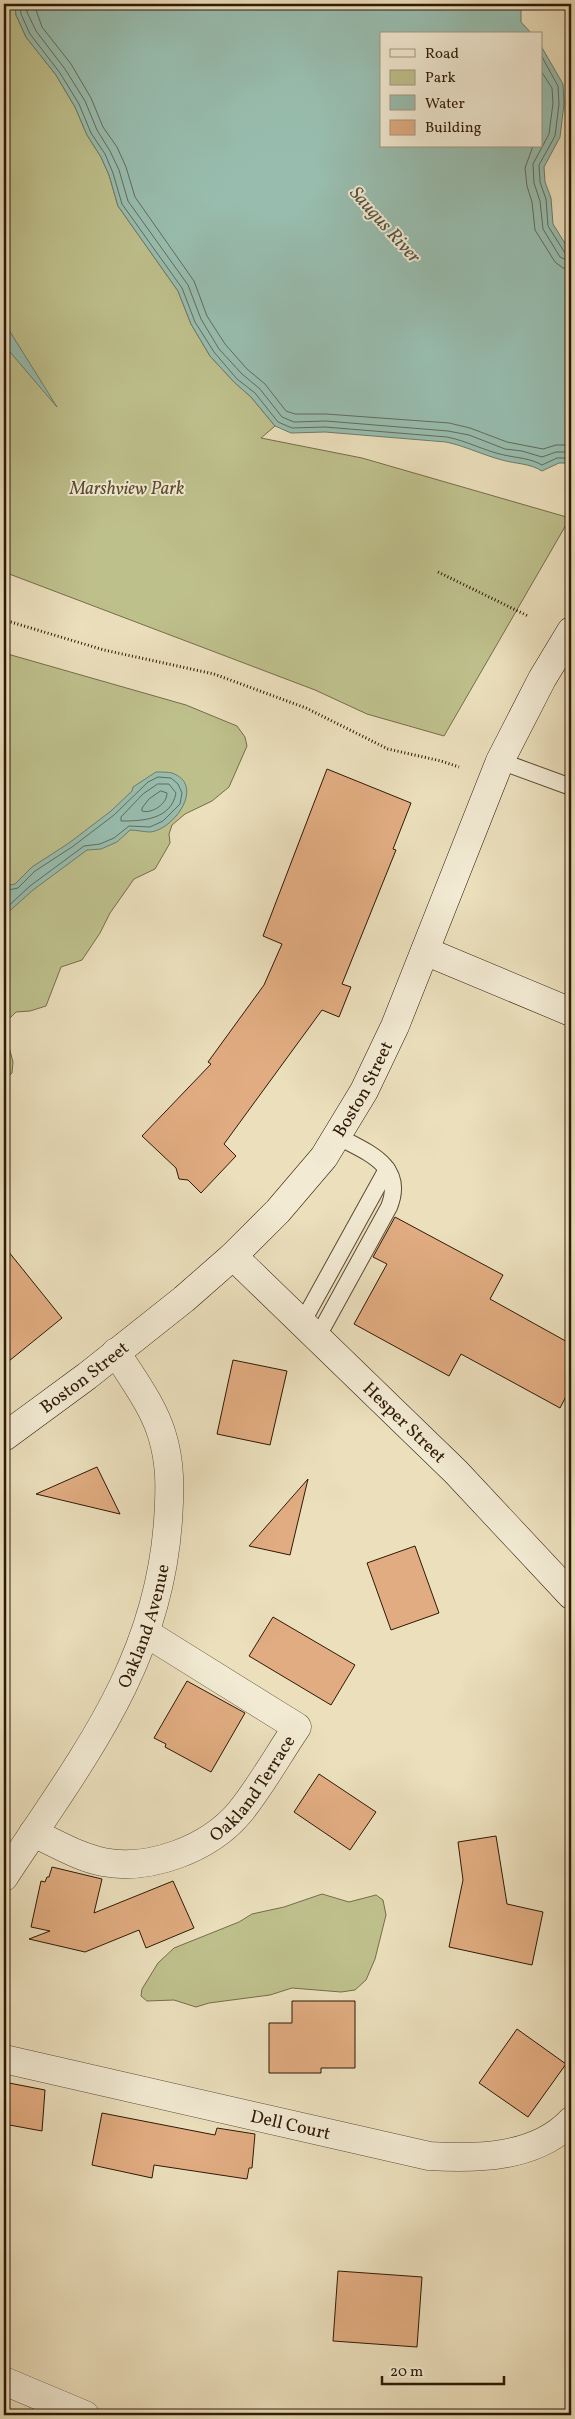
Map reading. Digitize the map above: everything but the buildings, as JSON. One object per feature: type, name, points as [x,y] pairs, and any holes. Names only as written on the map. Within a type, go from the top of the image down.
[{"type":"street","name":"Boston Street","points":[[4,1437],[29,1420],[116,1352],[233,1256],[295,1192],[324,1157],[364,1091],[395,1026],[496,771],[542,679],[571,631]]},
{"type":"street","points":[[425,951],[571,1012]]},
{"type":"street","name":"Hesper Street","points":[[233,1256],[456,1472],[571,1595]]},
{"type":"street","name":"Oakland Avenue","points":[[4,1878],[97,1736],[129,1675],[146,1634],[163,1567],[169,1496],[168,1461],[157,1423],[116,1352]]},
{"type":"street","name":"Oakland Terrace","points":[[33,1832],[77,1853],[104,1862],[130,1864],[173,1856],[214,1834],[239,1813],[296,1727],[146,1634]]},
{"type":"street","name":"Dell Court","points":[[4,2059],[429,2156],[463,2158],[512,2152],[539,2143],[571,2121]]},
{"type":"street","points":[[4,2381],[85,2415]]},
{"type":"lane","points":[[496,771],[571,787]]},
{"type":"lane","points":[[309,1331],[389,1207],[393,1186],[387,1169],[375,1157],[337,1136]]},
{"type":"path","points":[[438,572],[528,616]]},
{"type":"path","points":[[4,620],[60,638],[193,668],[237,681],[306,708],[388,749],[496,771]]},
{"type":"green space","name":"Marshview Park","points":[[4,4],[15,4],[16,15],[26,37],[56,75],[75,107],[87,135],[101,157],[109,175],[118,206],[178,291],[191,324],[210,356],[251,397],[275,426],[261,438],[362,458],[570,518],[444,736],[367,714],[315,690],[4,572]]},
{"type":"green space","points":[[4,653],[186,705],[237,726],[245,737],[247,746],[229,787],[212,801],[185,814],[172,825],[169,834],[170,843],[155,869],[134,879],[110,913],[100,933],[82,960],[61,967],[46,1006],[30,1011],[16,1012],[4,1024]]},
{"type":"green space","points":[[4,1028],[13,1062],[12,1073],[4,1080]]},
{"type":"green space","points":[[322,1894],[349,1902],[376,1895],[383,1900],[386,1915],[375,1959],[366,1980],[355,1990],[341,1992],[292,1988],[270,1995],[209,2003],[196,2007],[174,2000],[147,2001],[141,1996],[142,1989],[158,1963],[174,1948],[239,1922],[252,1914],[284,1907]]},
{"type":"water","name":"Saugus River","points":[[15,4],[521,4],[521,22],[530,32],[380,32],[380,148],[542,148],[542,48],[563,84],[564,104],[560,137],[544,167],[545,182],[551,198],[553,224],[571,253],[571,463],[559,463],[542,471],[532,466],[502,460],[446,442],[325,432],[291,433],[275,426],[251,397],[210,356],[191,324],[178,291],[118,206],[109,175],[101,157],[87,135],[75,107],[56,75],[26,37],[16,15]]},
{"type":"water","points":[[4,322],[57,407],[4,345]]},
{"type":"water","points":[[156,772],[172,773],[182,779],[186,787],[183,806],[168,824],[150,832],[130,830],[117,842],[101,849],[87,850],[33,890],[4,916],[4,886],[15,884],[32,867],[69,843],[111,811],[132,791],[133,787]]}]
